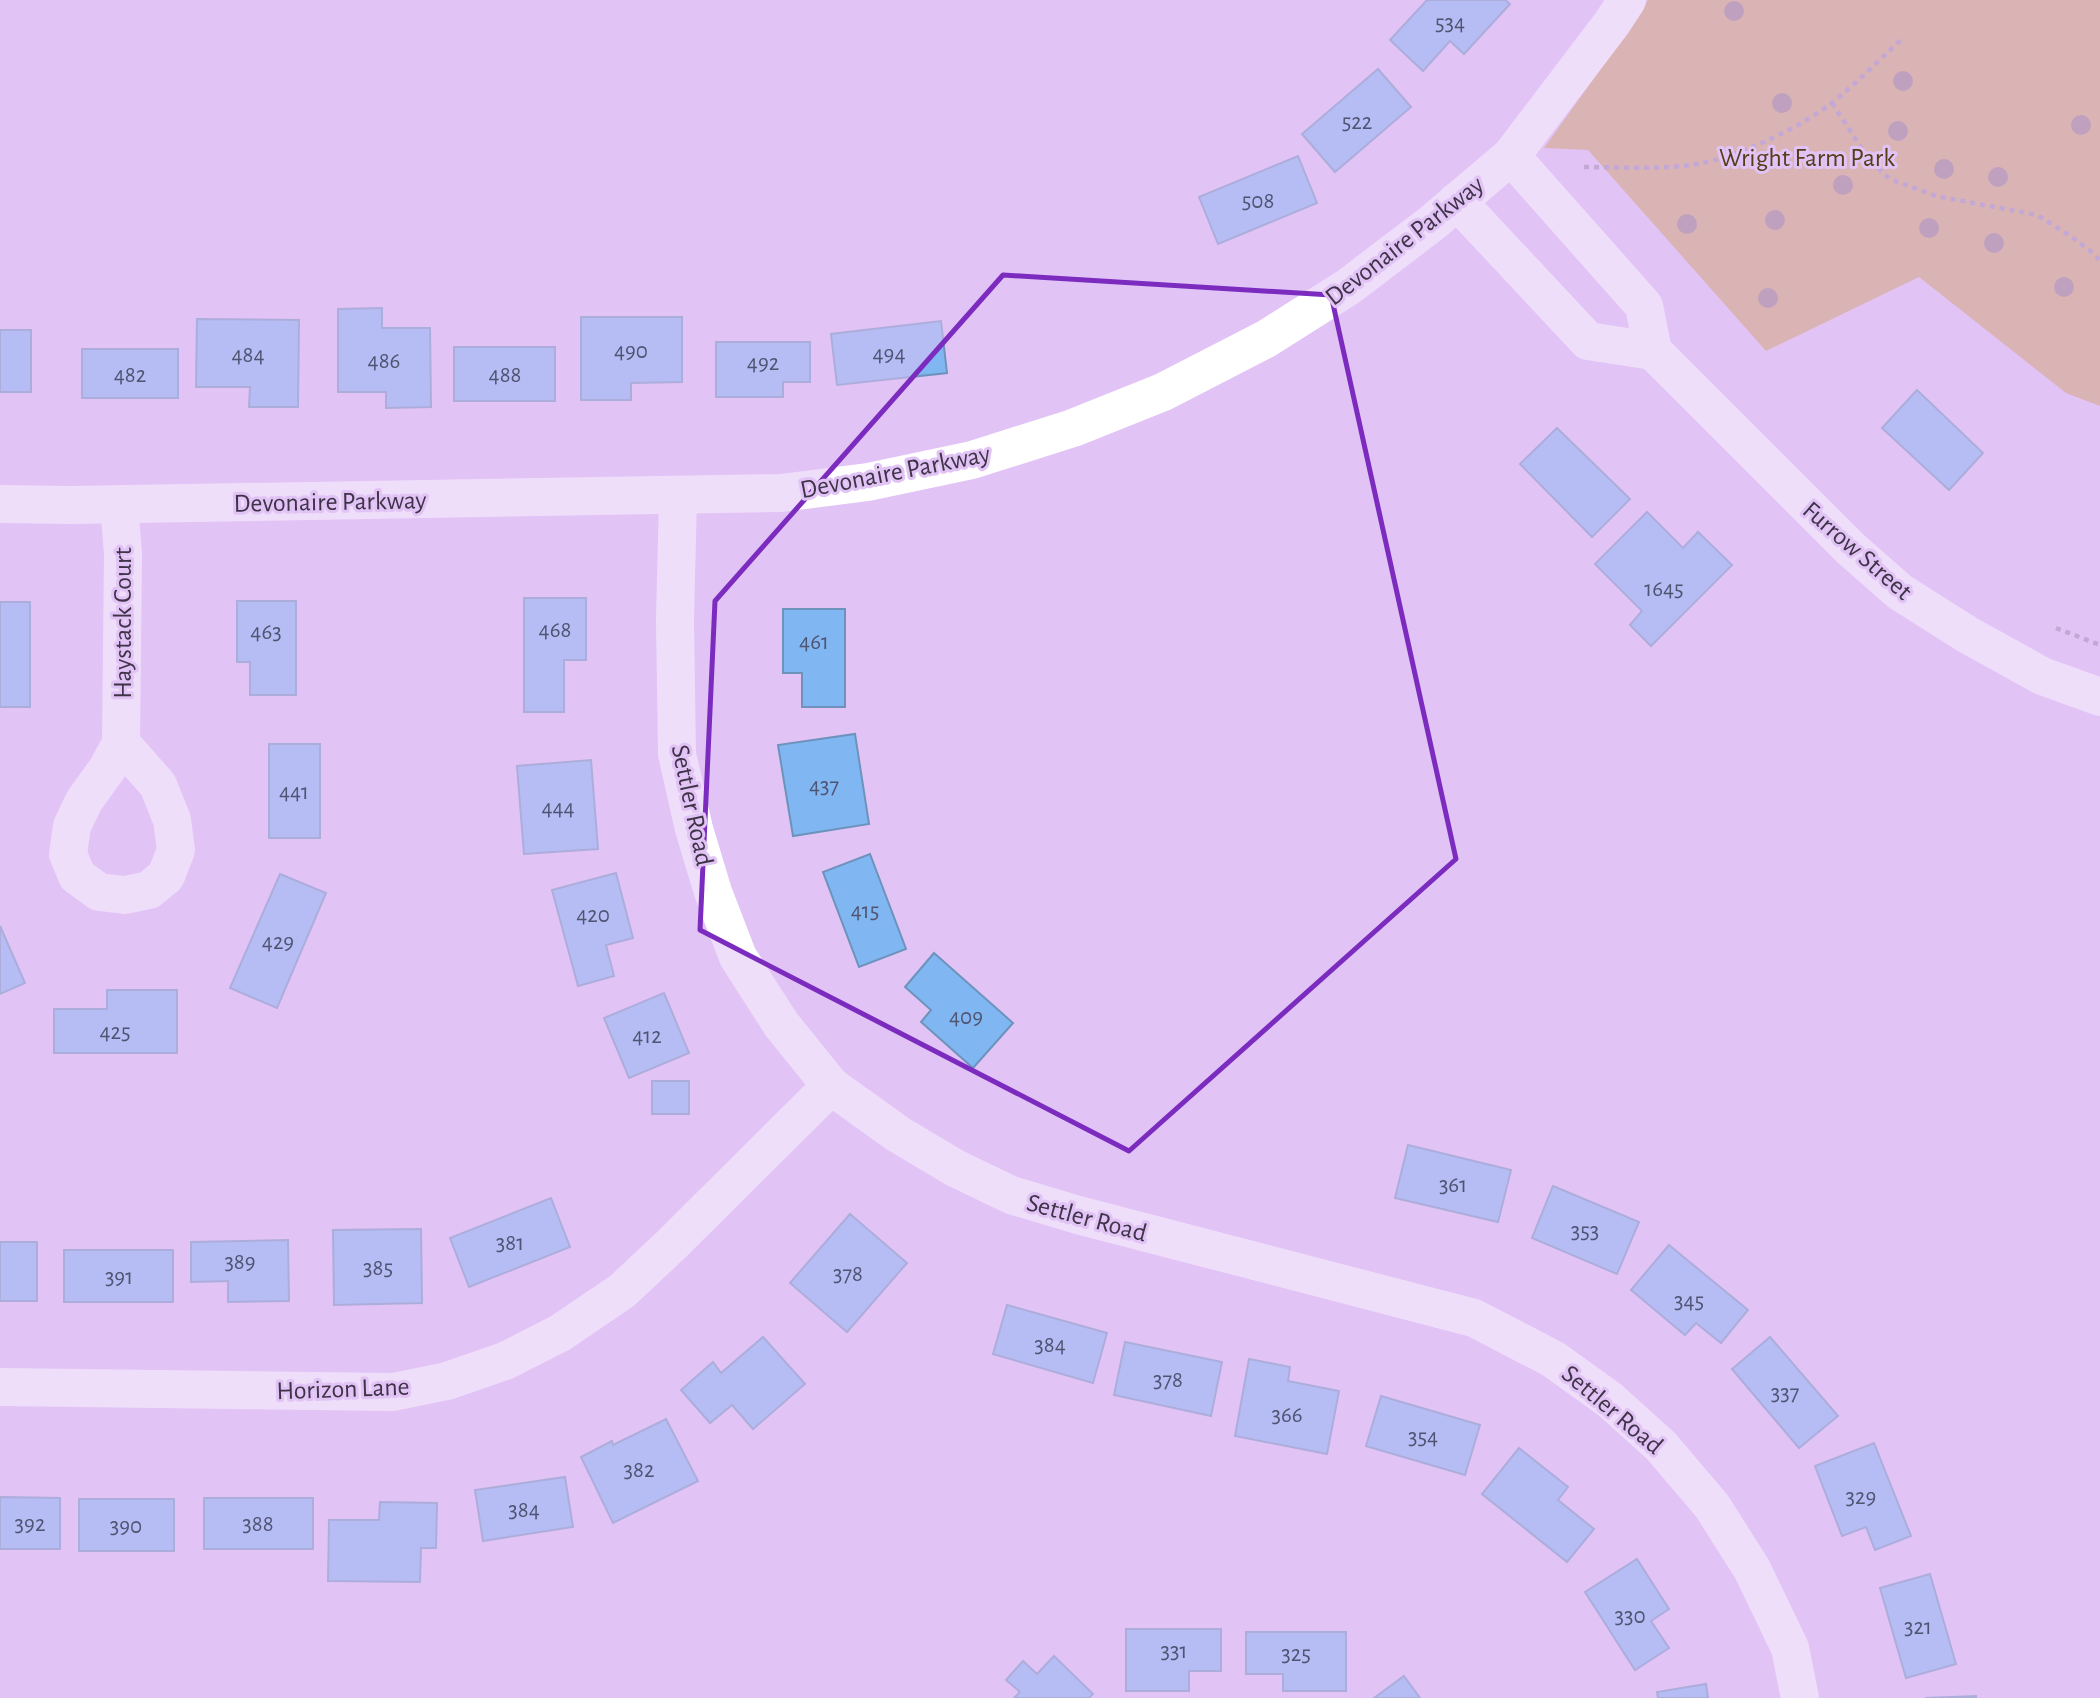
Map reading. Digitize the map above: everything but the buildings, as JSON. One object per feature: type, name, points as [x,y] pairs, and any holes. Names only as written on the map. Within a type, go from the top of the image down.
[{"type":"street","name":"Devonaire Parkway","points":[[0,504],[781,493],[868,482],[972,460],[1073,428],[1163,392],[1266,340],[1348,288],[1432,223],[1511,156],[1627,0]]},
{"type":"street","points":[[1457,201],[1588,341],[1653,351],[1644,306],[1511,156]]},
{"type":"street","name":"Furrow Street","points":[[1653,351],[1851,550],[1900,592],[1968,635],[2042,676],[2100,697]]},
{"type":"street","name":"Settler Road","points":[[678,496],[675,620],[677,754],[694,829],[713,892],[738,957],[781,1024],[831,1086],[898,1134],[955,1168],[1011,1195],[1078,1216],[1474,1318],[1553,1359],[1610,1400],[1661,1446],[1712,1506],[1752,1569],[1790,1648],[1800,1698]]},
{"type":"street","name":"Haystack Court","points":[[119,503],[123,554],[121,743]]},
{"type":"street","name":"Horizon Lane","points":[[0,1387],[393,1392],[447,1381],[505,1361],[560,1333],[622,1291],[831,1086]]},
{"type":"path","points":[[1584,167],[1698,164],[1732,155],[1768,140],[1832,103],[1904,37]]},
{"type":"path","points":[[1832,103],[1870,161],[1890,179],[1936,196],[2036,215],[2069,235],[2100,261]]},
{"type":"path","points":[[2056,628],[2100,645]]},
{"type":"highlighted area","points":[[1003,275],[1331,295],[1456,859],[1129,1151],[700,930],[715,601]]},
{"type":"green space","name":"Wright Farm Park","points":[[1648,0],[2100,0],[2100,406],[2066,393],[1919,277],[1766,351],[1588,150],[1544,148]]}]
